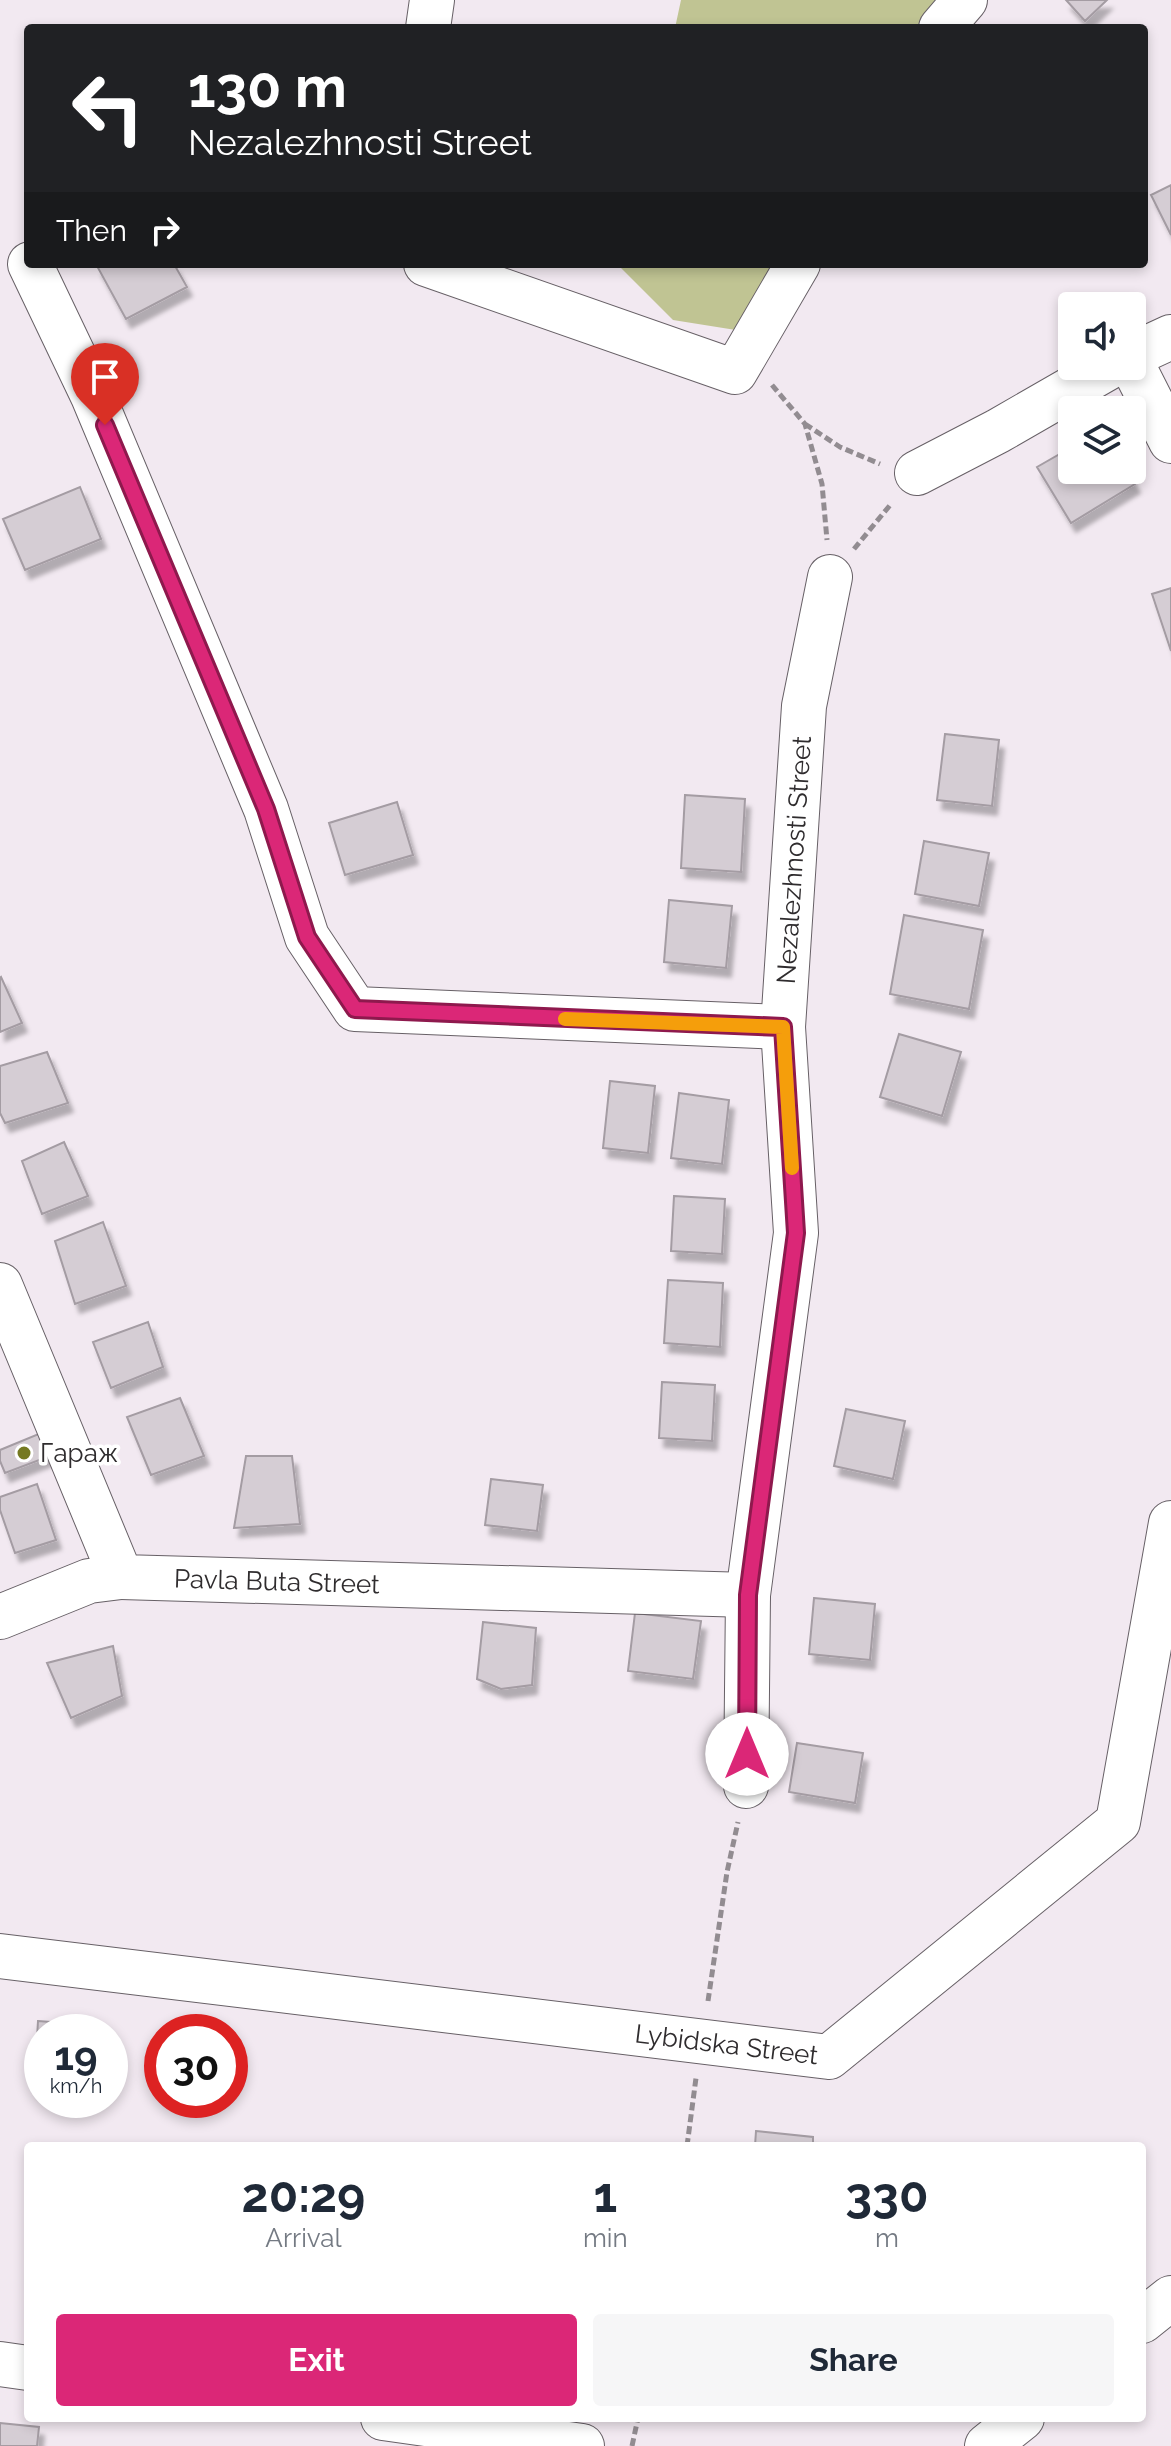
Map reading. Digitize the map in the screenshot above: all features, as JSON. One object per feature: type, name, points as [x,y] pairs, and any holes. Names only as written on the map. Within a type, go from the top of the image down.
[{"type":"street","points":[[429,24],[432,0]]},
{"type":"street","points":[[944,24],[965,0]]},
{"type":"street","points":[[28,268],[93,396],[266,809],[307,937],[355,1009],[783,1027]]},
{"type":"street","points":[[437,268],[735,372],[796,268]]},
{"type":"street","points":[[1146,349],[1171,337]]},
{"type":"street","points":[[917,473],[1087,380]]},
{"type":"street","points":[[1140,380],[1171,441]]},
{"type":"street","name":"Nezalezhnosti Street","points":[[746,1786],[748,1595],[796,1233],[783,1027],[804,706],[830,577]]},
{"type":"street","points":[[0,1285],[121,1577]]},
{"type":"street","name":"Lybidska Street","points":[[0,1956],[829,2057],[1118,1822],[1171,1523]]},
{"type":"street","name":"Pavla Buta Street","points":[[0,1617],[89,1581],[121,1577],[748,1595]]},
{"type":"street","points":[[1146,2318],[1171,2298]]},
{"type":"street","points":[[0,2364],[24,2367]]},
{"type":"street","points":[[411,2422],[582,2446]]},
{"type":"street","points":[[987,2446],[1017,2422]]},
{"type":"path","points":[[735,372],[769,380],[805,424],[840,447],[881,464],[917,473],[830,577]]},
{"type":"path","points":[[805,424],[822,484],[830,577]]},
{"type":"path","points":[[688,2142],[727,1872],[746,1786]]},
{"type":"path","points":[[632,2446],[637,2422]]},
{"type":"green space","points":[[681,0],[953,0],[938,24],[676,24]]},
{"type":"green space","points":[[621,268],[811,268],[774,336],[673,320]]},
{"type":"building","points":[[1066,0],[1107,0],[1085,21]]},
{"type":"building","points":[[1171,185],[1171,235],[1151,195]]},
{"type":"building","points":[[98,268],[176,268],[187,287],[126,319]]},
{"type":"building","points":[[1058,455],[1058,484],[1135,484],[1071,523],[1037,467]]},
{"type":"building","points":[[80,487],[101,539],[25,570],[3,519]]},
{"type":"building","points":[[1171,588],[1171,651],[1152,594]]},
{"type":"building","points":[[945,734],[999,740],[992,806],[937,800]]},
{"type":"building","points":[[685,795],[745,799],[741,872],[681,868]]},
{"type":"building","points":[[397,802],[413,855],[345,875],[329,823]]},
{"type":"building","points":[[924,841],[989,853],[979,906],[915,894]]},
{"type":"building","points":[[669,900],[732,906],[726,968],[664,962]]},
{"type":"building","points":[[904,915],[983,930],[969,1009],[890,994]]},
{"type":"building","points":[[0,978],[22,1023],[0,1032]]},
{"type":"building","points":[[899,1034],[961,1052],[942,1116],[880,1097]]},
{"type":"building","points":[[47,1052],[68,1103],[5,1123],[0,1113],[0,1066]]},
{"type":"building","points":[[610,1081],[655,1086],[648,1153],[603,1148]]},
{"type":"building","points":[[679,1093],[729,1100],[722,1164],[671,1158]]},
{"type":"building","points":[[64,1142],[88,1196],[42,1214],[22,1161]]},
{"type":"building","points":[[674,1196],[725,1199],[722,1254],[671,1251]]},
{"type":"building","points":[[103,1222],[126,1286],[75,1304],[55,1241]]},
{"type":"building","points":[[668,1280],[723,1283],[720,1347],[664,1343]]},
{"type":"building","points":[[148,1322],[163,1367],[111,1388],[93,1342]]},
{"type":"building","points":[[662,1382],[715,1385],[712,1441],[659,1438]]},
{"type":"building","points":[[180,1398],[204,1456],[151,1475],[127,1417]]},
{"type":"building","points":[[846,1409],[905,1421],[893,1479],[834,1466]]},
{"type":"building","name":"Гараж","points":[[41,1433],[50,1456],[5,1473],[0,1450]]},
{"type":"building","points":[[246,1456],[292,1456],[300,1524],[234,1528]]},
{"type":"building","points":[[491,1479],[543,1485],[537,1531],[485,1525]]},
{"type":"building","points":[[37,1484],[56,1540],[15,1553],[0,1510],[0,1497]]},
{"type":"building","points":[[814,1598],[875,1604],[870,1660],[809,1654]]},
{"type":"building","points":[[635,1613],[701,1621],[693,1679],[628,1671]]},
{"type":"building","points":[[483,1622],[536,1628],[532,1685],[501,1689],[477,1679]]},
{"type":"building","points":[[113,1646],[122,1696],[71,1718],[47,1663]]},
{"type":"building","points":[[797,1743],[863,1753],[855,1803],[789,1792]]},
{"type":"building","points":[[756,2131],[813,2137],[813,2142],[755,2142]]},
{"type":"building","points":[[0,2423],[39,2427],[37,2446],[0,2446]]},
{"type":"slow traffic","points":[[565,1019],[783,1027],[792,1168]]},
{"type":"place","name":"Гараж","points":[[24,1453]]},
{"type":"route","points":[[105,425],[266,809],[307,937],[355,1009],[783,1027],[796,1233],[748,1595],[747,1754]]}]
